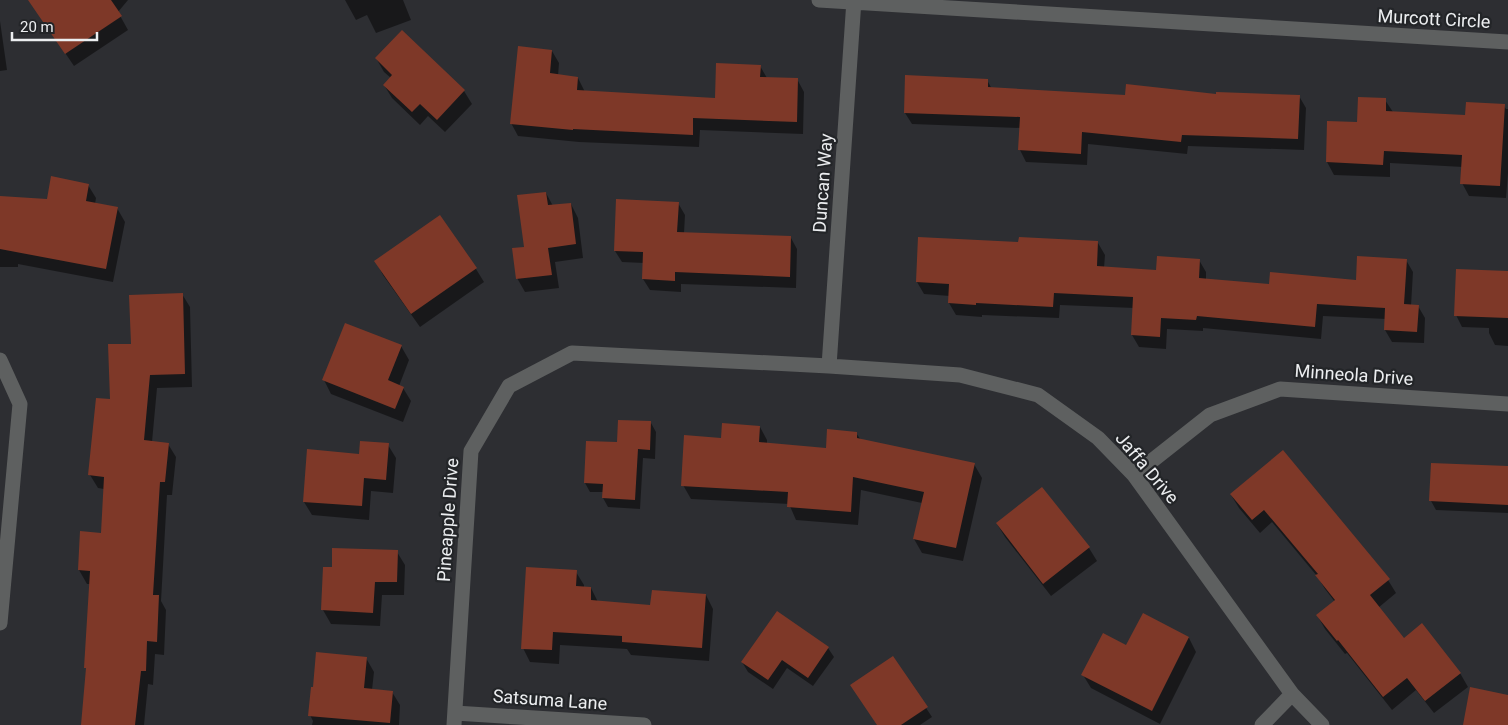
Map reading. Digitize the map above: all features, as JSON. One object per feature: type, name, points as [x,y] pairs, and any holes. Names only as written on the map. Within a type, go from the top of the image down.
[{"type":"street","name":"Murcott Circle","points":[[819,0],[1508,42]]},
{"type":"street","name":"Duncan Way","points":[[828,366],[854,1]]},
{"type":"street","name":"Pineapple Drive","points":[[454,719],[471,451],[509,386],[572,353],[828,366]]},
{"type":"street","points":[[0,360],[20,404],[0,623]]},
{"type":"street","name":"Jaffa Drive","points":[[828,366],[960,375],[1038,395],[1098,438],[1134,475],[1292,694],[1322,725]]},
{"type":"street","name":"Minneola Drive","points":[[1134,475],[1210,415],[1280,389],[1508,404]]},
{"type":"street","points":[[1262,725],[1292,694]]},
{"type":"street","name":"Satsuma Lane","points":[[454,719],[644,725]]},
{"type":"building","points":[[28,0],[111,0],[122,16],[65,54]]},
{"type":"building","points":[[402,30],[465,90],[437,120],[420,104],[412,112],[383,85],[392,75],[375,58]]},
{"type":"building","points":[[518,46],[552,50],[550,73],[578,77],[577,90],[715,98],[716,63],[761,65],[760,77],[798,78],[797,122],[693,118],[693,135],[573,130],[510,124]]},
{"type":"building","points":[[905,75],[988,79],[988,87],[1125,95],[1126,84],[1216,94],[1216,92],[1300,95],[1298,139],[1182,135],[1181,142],[1082,132],[1081,154],[1018,150],[1020,117],[904,113]]},
{"type":"building","points":[[1358,97],[1386,98],[1386,111],[1465,115],[1466,102],[1505,104],[1500,186],[1460,184],[1462,155],[1384,151],[1383,165],[1326,162],[1327,121],[1357,122]]},
{"type":"building","points":[[51,176],[89,184],[86,201],[118,207],[106,269],[0,249],[0,196],[47,199]]},
{"type":"building","points":[[546,192],[548,205],[571,203],[576,244],[548,248],[552,275],[516,279],[512,248],[524,247],[517,195]]},
{"type":"building","points":[[616,199],[679,202],[677,232],[791,236],[790,277],[675,272],[675,281],[642,279],[643,252],[614,251]]},
{"type":"building","points":[[440,215],[477,268],[411,314],[374,261]]},
{"type":"building","points":[[918,237],[1018,242],[1019,237],[1098,241],[1097,266],[1156,270],[1157,256],[1200,259],[1199,278],[1269,284],[1270,272],[1356,280],[1357,256],[1407,259],[1404,304],[1419,305],[1417,332],[1384,330],[1385,308],[1317,304],[1315,327],[1197,316],[1196,320],[1161,318],[1160,337],[1131,335],[1133,297],[1054,293],[1053,307],[948,303],[949,284],[916,282]]},
{"type":"building","points":[[1456,269],[1508,271],[1508,318],[1454,316]]},
{"type":"building","points":[[183,293],[185,374],[150,375],[144,440],[169,443],[165,482],[160,482],[153,595],[159,595],[157,642],[147,641],[146,671],[141,671],[135,725],[81,725],[86,668],[84,668],[90,571],[78,570],[80,531],[101,533],[104,477],[88,475],[96,398],[110,399],[108,344],[131,344],[129,295]]},
{"type":"building","points":[[345,323],[402,345],[388,380],[404,387],[395,409],[322,380]]},
{"type":"building","points":[[618,420],[651,421],[650,450],[638,449],[635,500],[602,498],[603,484],[584,483],[586,441],[617,442]]},
{"type":"building","points":[[722,423],[760,426],[759,442],[826,448],[827,429],[857,432],[857,438],[975,463],[956,548],[913,539],[924,492],[853,477],[851,512],[787,507],[788,492],[681,486],[684,435],[721,438]]},
{"type":"building","points":[[360,441],[389,443],[386,480],[364,478],[362,506],[303,502],[307,449],[359,454]]},
{"type":"building","points":[[1283,450],[1390,579],[1370,595],[1404,638],[1422,623],[1461,673],[1425,701],[1407,678],[1383,697],[1316,615],[1335,600],[1315,575],[1318,574],[1264,510],[1252,520],[1230,494]]},
{"type":"building","points":[[1431,463],[1508,466],[1508,505],[1429,501]]},
{"type":"building","points":[[1042,487],[1090,547],[1043,584],[996,523]]},
{"type":"building","points":[[332,548],[398,550],[397,582],[375,582],[373,613],[321,610],[323,567],[332,567]]},
{"type":"building","points":[[526,567],[577,570],[576,586],[591,587],[591,600],[650,605],[652,590],[706,594],[702,648],[622,642],[622,636],[553,632],[552,650],[521,649]]},
{"type":"building","points":[[777,611],[829,647],[808,678],[782,660],[768,680],[741,662]]},
{"type":"building","points":[[1143,613],[1189,637],[1152,711],[1081,675],[1103,633],[1126,645]]},
{"type":"building","points":[[316,652],[367,657],[364,688],[393,691],[390,723],[308,716]]},
{"type":"building","points":[[893,656],[928,707],[901,725],[877,725],[850,685]]},
{"type":"building","points":[[1470,687],[1508,695],[1508,725],[1463,725]]}]
